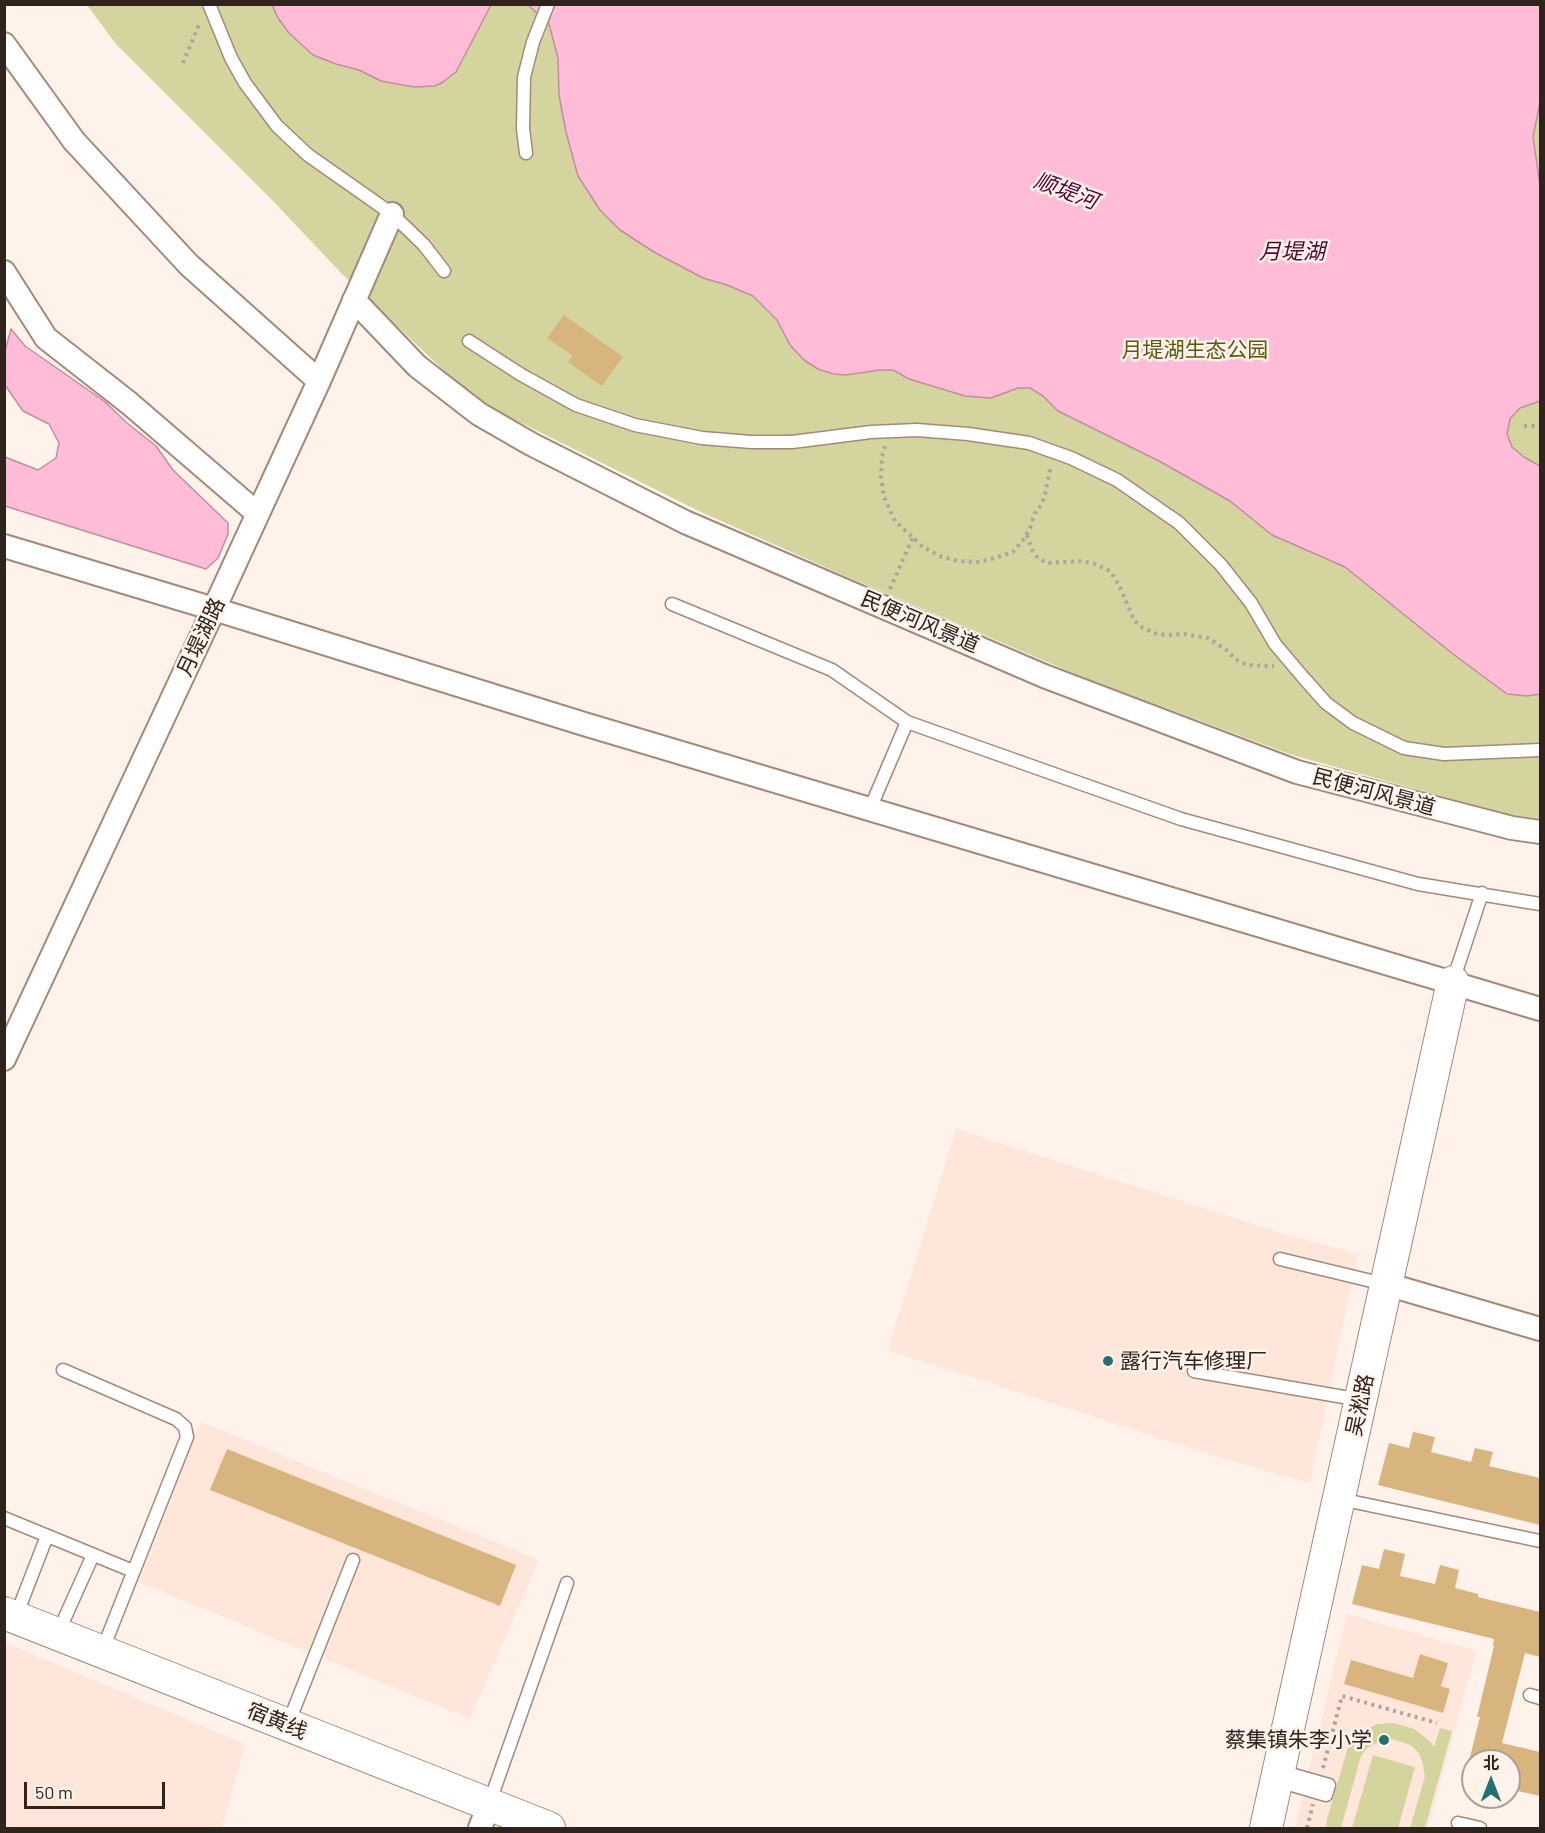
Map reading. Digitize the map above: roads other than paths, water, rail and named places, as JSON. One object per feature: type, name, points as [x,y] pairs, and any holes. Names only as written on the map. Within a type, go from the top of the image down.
[{"type":"street","points":[[4,44],[74,141],[189,265],[319,381]]},
{"type":"street","name":"月堤湖路","points":[[4,1059],[319,381],[392,214]]},
{"type":"street","points":[[4,273],[46,338],[129,403],[258,513]]},
{"type":"street","name":"民便河风景道","points":[[354,300],[417,366],[479,414],[531,444],[685,522],[1044,676],[1297,772],[1512,828],[1540,832]]},
{"type":"street","points":[[4,546],[584,724],[1540,1009]]},
{"type":"street","name":"吴淞路","points":[[1266,1828],[1453,982]]},
{"type":"street","points":[[1386,1284],[1540,1329]]},
{"type":"street","name":"宿黄线","points":[[10,1615],[288,1725],[484,1817],[549,1828]]},
{"type":"lane","points":[[526,153],[523,129],[524,77],[533,42],[548,4]]},
{"type":"lane","points":[[206,9],[245,83],[276,126],[308,155],[392,214],[424,245],[444,271]]},
{"type":"lane","points":[[469,341],[520,374],[576,405],[635,425],[702,438],[751,442],[792,442],[871,432],[917,430],[968,434],[1029,443],[1053,451],[1117,480],[1179,523],[1221,565],[1251,603],[1275,644],[1292,664],[1326,703],[1353,723],[1404,748],[1444,754],[1540,750]]},
{"type":"lane","points":[[672,604],[832,670],[907,722],[1181,819],[1418,884],[1540,904]]},
{"type":"lane","points":[[870,809],[907,722]]},
{"type":"lane","points":[[1453,982],[1482,893]]},
{"type":"lane","points":[[1280,1259],[1386,1284]]},
{"type":"lane","points":[[63,1370],[176,1419],[185,1427],[187,1437],[102,1652]]},
{"type":"lane","points":[[1194,1371],[1361,1400]]},
{"type":"lane","points":[[1339,1499],[1540,1541]]},
{"type":"lane","points":[[4,1518],[134,1572]]},
{"type":"lane","points":[[10,1615],[47,1536]]},
{"type":"lane","points":[[58,1635],[93,1555]]},
{"type":"lane","points":[[288,1725],[353,1560]]},
{"type":"lane","points":[[484,1817],[567,1583]]},
{"type":"lane","points":[[1278,1776],[1326,1795],[1329,1785],[1319,1782]]},
{"type":"lane","points":[[1458,1823],[1480,1828]]},
{"type":"water","points":[[272,5],[491,5],[456,72],[435,86],[414,87],[381,81],[359,70],[313,55],[289,33]]},
{"type":"water","name":"月堤湖","points":[[528,5],[1540,5],[1540,102],[1533,137],[1540,185],[1540,401],[1520,408],[1510,419],[1507,434],[1512,447],[1540,466],[1540,694],[1527,696],[1507,694],[1453,654],[1345,567],[1272,535],[1230,501],[1159,461],[1058,411],[1043,396],[1030,388],[1018,388],[991,398],[965,396],[909,379],[893,370],[846,375],[833,374],[818,369],[804,360],[790,345],[777,320],[753,296],[703,278],[654,252],[620,230],[600,210],[578,176],[566,132],[559,95],[558,58],[549,24]]},
{"type":"water","points":[[11,329],[25,346],[104,401],[156,446],[173,470],[228,523],[228,534],[218,558],[206,569],[5,506],[5,457],[38,470],[56,458],[59,443],[49,424],[23,411],[5,385],[5,351]]},
{"type":"place","name":"露行汽车修理厂","points":[[1108,1361]]},
{"type":"place","name":"蔡集镇朱李小学","points":[[1384,1740]]},
{"type":"water label","name":"顺堤河","points":[[1066,191]]},
{"type":"park label","name":"月堤湖生态公园","points":[[1195,350]]}]
